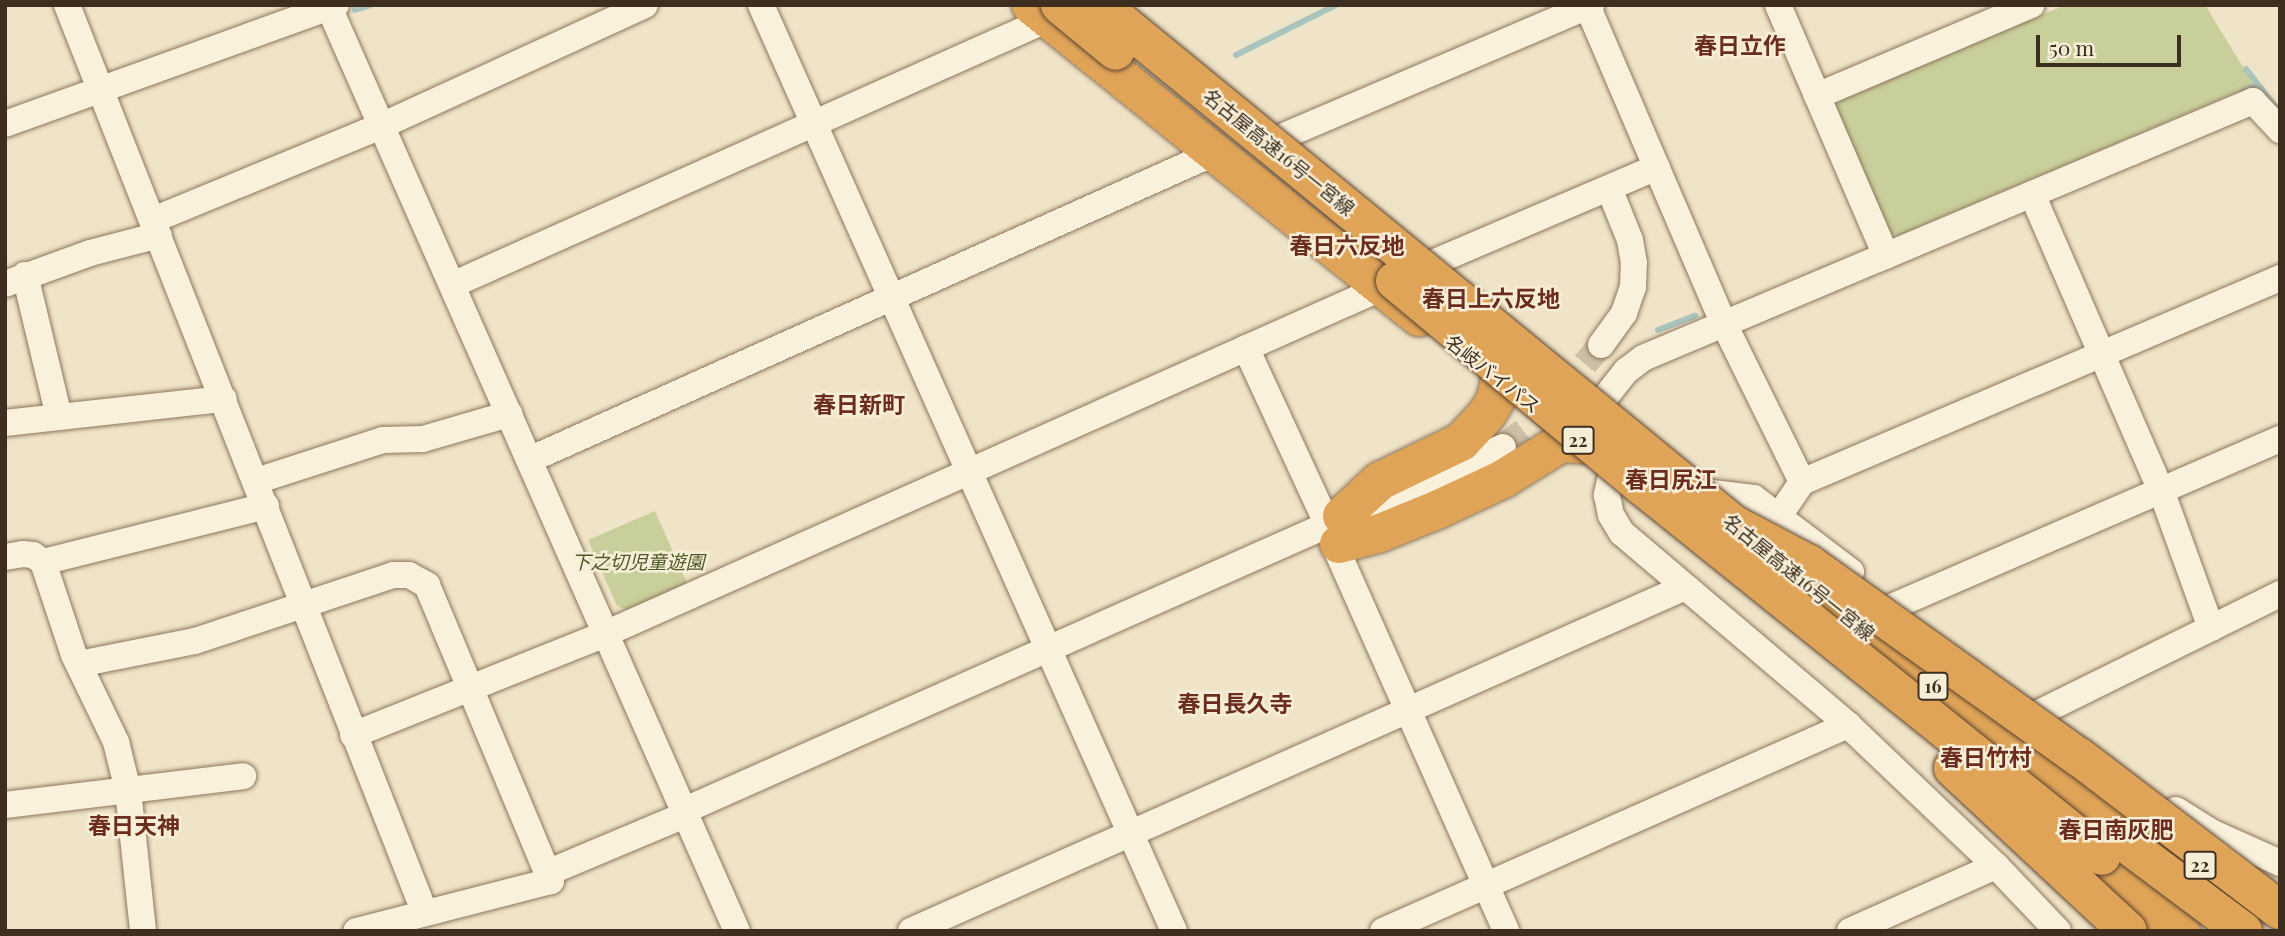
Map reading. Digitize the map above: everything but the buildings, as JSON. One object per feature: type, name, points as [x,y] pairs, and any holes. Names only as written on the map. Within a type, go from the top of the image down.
[{"type":"highway","name":"名古屋高速16号一宮線","points":[[1100,5],[2187,931]]},
{"type":"highway","name":"22","points":[[1128,5],[1437,261],[1600,404],[1900,657],[2242,931]]},
{"type":"highway","name":"名古屋高速16号一宮線","points":[[1046,10],[2242,931]]},
{"type":"highway","name":"名岐バイパス","points":[[1046,10],[1214,153],[1381,288],[1613,468],[2120,913],[2181,931]]},
{"type":"highway","points":[[1330,532],[1380,481],[1461,442],[1487,414],[1496,399],[1500,380]]},
{"type":"highway","points":[[1330,532],[1380,533],[1503,479],[1561,443],[1583,444]]},
{"type":"highway","points":[[1720,531],[1809,564],[2079,757],[2174,833],[2275,895]]},
{"type":"highway","points":[[1720,531],[1740,582],[2120,913]]},
{"type":"highway","name":"22","points":[[2113,828],[2275,895]]},
{"type":"highway","name":"22","points":[[2120,913],[2163,931]]},
{"type":"street","points":[[67,5],[224,398],[353,735],[430,917]]},
{"type":"street","points":[[59,417],[15,279],[156,227],[645,5]]},
{"type":"street","points":[[761,5],[1174,931]]},
{"type":"street","points":[[1778,5],[1886,256]]},
{"type":"street","points":[[1817,96],[2032,5]]},
{"type":"street","points":[[5,124],[101,87],[331,6],[737,931]]},
{"type":"street","points":[[1286,135],[1589,6],[1724,324],[1802,482]]},
{"type":"street","points":[[452,285],[814,124],[1046,10]]},
{"type":"street","points":[[1600,404],[1634,363],[2253,101],[2280,130]]},
{"type":"street","points":[[529,460],[1214,153]]},
{"type":"street","points":[[1437,261],[1657,167]]},
{"type":"street","points":[[1601,345],[1623,313],[1633,287],[1634,263],[1630,240],[1609,188]]},
{"type":"street","points":[[2032,194],[2161,490],[2211,628]]},
{"type":"street","points":[[1779,516],[1802,482],[2280,278]]},
{"type":"street","points":[[353,735],[605,634],[1381,288]]},
{"type":"street","points":[[1246,348],[1506,931]]},
{"type":"street","points":[[5,423],[224,398]]},
{"type":"street","points":[[256,481],[383,440],[423,439],[509,414]]},
{"type":"street","points":[[1894,606],[2280,439]]},
{"type":"street","points":[[547,873],[1048,646],[1330,532],[1503,447]]},
{"type":"street","points":[[1613,468],[1607,495],[1611,515],[1622,533],[1848,724],[1996,866],[2058,931]]},
{"type":"street","points":[[1704,492],[1750,495],[1894,606],[2147,792],[2211,832],[2275,895]]},
{"type":"street","points":[[43,562],[266,506]]},
{"type":"street","points":[[5,557],[33,555],[43,562],[79,664],[116,742],[128,790],[143,931]]},
{"type":"street","points":[[79,664],[195,641],[393,575],[409,575],[427,585],[551,881],[430,917],[356,931]]},
{"type":"street","points":[[911,931],[1685,587]]},
{"type":"street","points":[[2039,713],[2280,594]]},
{"type":"street","points":[[1384,931],[1848,724]]},
{"type":"street","points":[[5,805],[243,776]]},
{"type":"street","points":[[1850,931],[1996,866]]},
{"type":"green space","points":[[2065,5],[2205,5],[2254,85],[1897,236],[1887,232],[1835,111],[1840,100]]},
{"type":"green space","name":"下之切児童遊園","points":[[655,511],[687,583],[627,610],[617,606],[588,540]]},
{"type":"waterway","points":[[355,10],[370,5]]},
{"type":"waterway","points":[[1236,55],[1336,5]]},
{"type":"waterway","points":[[2246,69],[2275,106]]},
{"type":"waterway","points":[[2242,92],[2258,85]]},
{"type":"waterway","points":[[1658,330],[1695,316]]},
{"type":"tunnel","points":[[1503,447],[1534,423],[1601,345]]},
{"type":"district","name":"春日立作","points":[[1740,45]]},
{"type":"district","name":"春日六反地","points":[[1347,245]]},
{"type":"district","name":"春日上六反地","points":[[1491,298]]},
{"type":"district","name":"春日新町","points":[[859,404]]},
{"type":"district","name":"春日尻江","points":[[1671,479]]},
{"type":"district","name":"春日長久寺","points":[[1235,703]]},
{"type":"district","name":"春日竹村","points":[[1986,757]]},
{"type":"district","name":"春日天神","points":[[134,825]]},
{"type":"district","name":"春日南灰肥","points":[[2116,829]]}]
